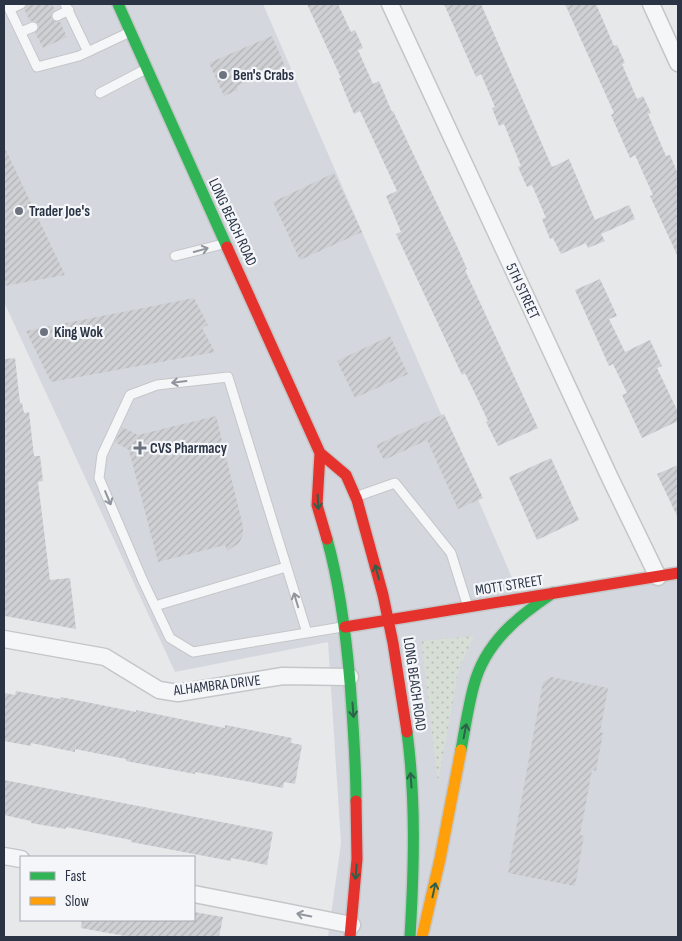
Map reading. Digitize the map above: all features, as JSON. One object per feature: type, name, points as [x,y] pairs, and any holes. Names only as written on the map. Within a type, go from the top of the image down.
[{"type":"main road","name":"LONG BEACH ROAD","points":[[118,4],[320,453],[346,474],[355,496],[390,619],[407,723],[414,872],[410,937]]},
{"type":"main road","name":"LONG BEACH ROAD","points":[[320,453],[317,505],[334,565],[345,626],[356,752],[357,859],[351,931]]},
{"type":"main road","name":"MOTT STREET","points":[[345,626],[678,573]]},
{"type":"main road","points":[[421,937],[438,867],[474,684],[493,644],[501,633],[515,619],[553,593]]},
{"type":"street","name":"5TH STREET","points":[[390,4],[610,478],[658,576]]},
{"type":"street","points":[[651,4],[678,63]]},
{"type":"street","name":"ALHAMBRA DRIVE","points":[[4,639],[105,657],[159,690],[178,693],[283,676],[350,677]]},
{"type":"street","points":[[4,856],[20,859]]},
{"type":"street","points":[[195,894],[351,931]]},
{"type":"lane","points":[[21,4],[9,6],[36,67],[79,56],[131,32]]},
{"type":"lane","points":[[57,16],[67,7],[88,52]]},
{"type":"lane","points":[[21,32],[33,27]]},
{"type":"lane","points":[[100,93],[146,68]]},
{"type":"lane","points":[[175,256],[226,243]]},
{"type":"lane","points":[[307,633],[228,377],[156,385],[130,395],[102,455],[99,478],[170,638],[193,652],[307,633],[345,626]]},
{"type":"lane","points":[[355,496],[395,483],[451,553],[468,607]]},
{"type":"lane","points":[[155,606],[286,567]]},
{"type":"shaded area","points":[[4,4],[263,4],[523,603],[678,577],[678,937],[328,937],[341,843],[328,642],[175,672],[4,302]]},
{"type":"shaded area","points":[[474,636],[459,669],[438,783],[421,641]]},
{"type":"building","points":[[27,4],[52,4],[55,10],[51,18],[54,21],[60,22],[67,37],[43,48],[35,33],[39,28],[39,24],[30,21],[24,9]]},
{"type":"building","points":[[307,4],[338,4],[351,32],[355,30],[363,48],[358,50],[373,84],[379,81],[456,244],[467,269],[465,270],[538,428],[498,446],[465,373],[462,375],[396,234],[401,232],[386,196],[397,191],[360,111],[354,114],[339,78],[341,78]]},
{"type":"building","points":[[444,4],[481,4],[552,167],[569,159],[595,220],[629,205],[635,219],[601,234],[605,241],[588,248],[586,243],[561,254],[553,238],[550,239],[542,219],[546,218],[532,185],[527,187],[518,167],[521,166],[504,124],[499,126],[492,108],[495,107],[481,74],[476,77]]},
{"type":"building","points":[[565,4],[596,4],[614,46],[617,45],[625,63],[622,64],[637,99],[643,96],[651,113],[648,114],[666,156],[670,155],[678,174],[678,257],[650,196],[653,195],[635,155],[630,158],[611,115],[614,113]]},
{"type":"building","points":[[272,36],[285,66],[237,86],[238,90],[224,96],[209,63]]},
{"type":"building","name":"Trader Joe's","points":[[4,146],[65,275],[4,286]]},
{"type":"building","points":[[334,173],[362,232],[300,260],[273,202]]},
{"type":"building","points":[[600,279],[617,316],[609,319],[625,352],[650,340],[662,366],[657,368],[678,412],[678,421],[642,438],[622,395],[627,393],[613,364],[609,366],[575,290]]},
{"type":"building","points":[[194,298],[208,325],[202,328],[215,352],[51,382],[26,331]]},
{"type":"building","points":[[390,336],[408,374],[355,398],[337,361]]},
{"type":"building","points":[[15,358],[20,403],[22,403],[24,413],[29,412],[34,456],[40,456],[43,481],[38,482],[50,580],[70,578],[76,629],[5,616],[4,359]]},
{"type":"building","points":[[444,414],[483,498],[458,509],[427,440],[384,460],[376,445]]},
{"type":"building","name":"CVS Pharmacy","points":[[216,416],[243,526],[243,535],[239,543],[227,551],[225,545],[158,562],[129,450],[115,442],[122,427],[138,435]]},
{"type":"building","points":[[551,458],[579,520],[537,540],[509,477]]},
{"type":"building","points":[[678,465],[678,518],[657,474]]},
{"type":"building","points":[[551,677],[608,688],[600,732],[603,733],[596,771],[592,770],[580,835],[584,836],[575,886],[508,873],[543,682]]},
{"type":"building","points":[[16,691],[60,699],[61,697],[225,728],[225,725],[292,738],[291,743],[302,745],[295,784],[284,782],[283,788],[152,766],[75,749],[75,752],[31,743],[31,746],[4,741],[4,693],[15,695]]},
{"type":"building","points":[[4,780],[273,832],[267,865],[231,858],[231,861],[131,842],[131,840],[66,827],[66,829],[31,823],[31,821],[4,815]]},
{"type":"building","points":[[195,912],[223,917],[219,937],[130,937],[81,928],[82,921],[195,921]]},
{"type":"traffic: fast","points":[[118,4],[227,247]]},
{"type":"traffic: fast","points":[[327,539],[339,592],[347,646],[356,801]]},
{"type":"traffic: fast","points":[[461,750],[474,685],[486,656],[504,632],[527,611],[553,593]]},
{"type":"traffic: fast","points":[[407,732],[412,783],[413,835],[410,937]]},
{"type":"traffic: slow","points":[[422,937],[440,859],[461,750]]},
{"type":"traffic: jam","points":[[227,247],[320,453],[317,505],[327,539]]},
{"type":"traffic: jam","points":[[320,453],[346,475],[357,500],[383,595],[393,643],[407,732]]},
{"type":"traffic: jam","points":[[345,627],[678,573]]},
{"type":"traffic: jam","points":[[350,937],[357,859],[356,801]]},
{"type":"place","name":"Ben's Crabs","points":[[223,75]]},
{"type":"place","name":"Trader Joe's","points":[[19,211]]},
{"type":"place","name":"King Wok","points":[[44,332]]},
{"type":"place","name":"CVS Pharmacy","points":[[140,448]]}]
